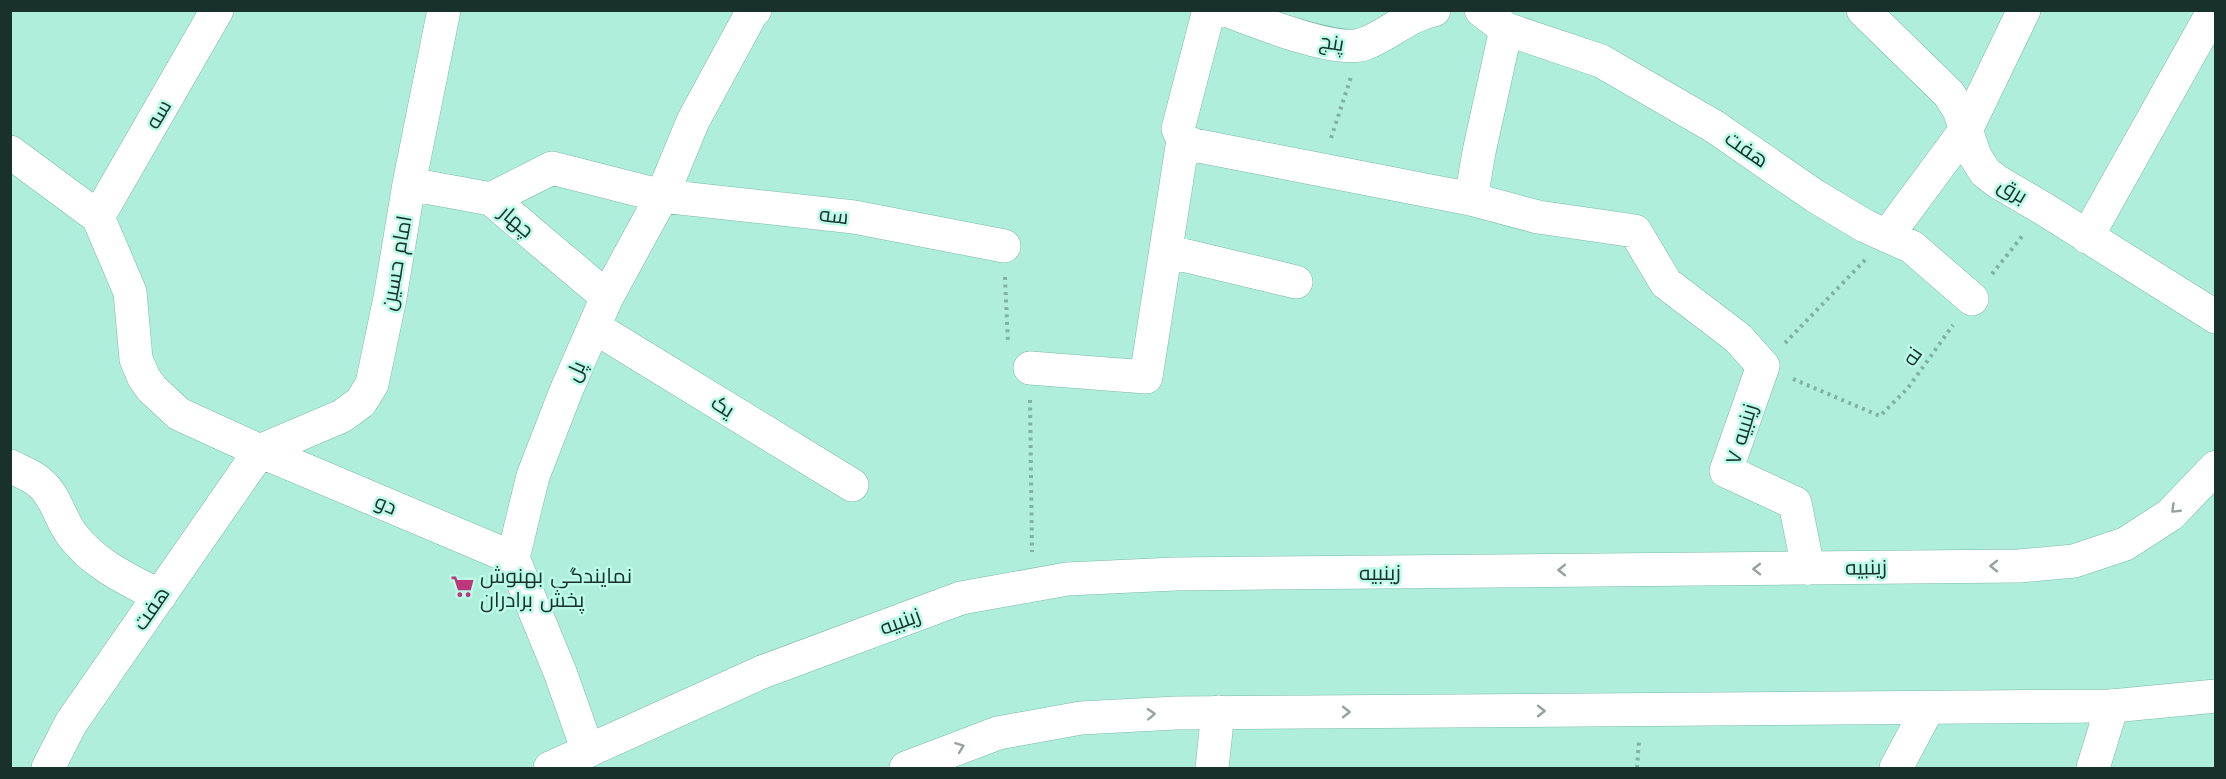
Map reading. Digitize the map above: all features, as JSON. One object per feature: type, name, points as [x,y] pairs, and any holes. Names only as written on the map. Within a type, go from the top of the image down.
[{"type":"street","name":"سه","points":[[98,217],[217,10]]},
{"type":"street","name":"امام حسین","points":[[260,451],[342,416],[361,402],[372,384],[444,10]]},
{"type":"street","points":[[1030,369],[1146,377],[1183,140],[1178,129],[1209,10]]},
{"type":"street","name":"پنج","points":[[1226,10],[1294,35],[1346,46],[1362,45],[1406,19],[1434,10]]},
{"type":"street","name":"برق","points":[[1863,10],[1949,94],[1967,128],[1975,156],[1985,172],[2216,317]]},
{"type":"street","points":[[1887,236],[1967,128],[2024,10]]},
{"type":"street","points":[[2087,237],[2214,10]]},
{"type":"street","name":"پل","points":[[513,558],[532,476],[566,390],[607,297],[662,196],[693,121],[751,12]]},
{"type":"street","name":"هفت","points":[[1471,200],[1479,152],[1493,20],[1601,61],[1715,127],[1815,196],[1865,226],[1912,247],[1972,299]]},
{"type":"street","points":[[1183,140],[1194,145],[1471,200],[1538,217],[1635,231],[1666,283],[1738,338],[1762,366]]},
{"type":"street","points":[[10,152],[98,217]]},
{"type":"street","name":"سه","points":[[491,199],[552,168],[662,196],[854,217],[1004,246]]},
{"type":"street","name":"چهار","points":[[409,184],[491,199],[607,297]]},
{"type":"street","name":"دو","points":[[98,217],[130,292],[136,359],[144,378],[152,389],[179,414],[260,451],[513,558]]},
{"type":"street","points":[[1166,251],[1296,282]]},
{"type":"street","name":"یک","points":[[594,327],[852,486]]},
{"type":"street","name":"زینبیه ۷","points":[[1762,366],[1726,471],[1795,503],[1808,568]]},
{"type":"street","name":"هفت","points":[[48,768],[71,723],[260,451]]},
{"type":"street","points":[[10,466],[39,482],[53,500],[72,536],[87,550],[110,569],[160,596]]},
{"type":"street","name":"زینبیه","points":[[550,768],[593,760],[762,672],[961,598],[1067,579],[1175,574],[2019,566],[2074,561],[2125,544],[2170,515],[2216,467]]},
{"type":"street","points":[[513,558],[593,760]]},
{"type":"street","points":[[906,768],[998,733],[1082,718],[1218,712],[2112,706],[2216,696]]},
{"type":"street","points":[[2093,768],[2112,706]]},
{"type":"street","points":[[1896,768],[1928,708]]},
{"type":"street","points":[[1212,768],[1218,712]]},
{"type":"path","points":[[1321,170],[1362,45]]},
{"type":"path","name":"نه","points":[[1762,366],[1880,416],[1908,388],[1972,299],[2044,209]]},
{"type":"path","points":[[1762,366],[1887,236]]},
{"type":"path","points":[[1004,246],[1008,354],[1030,369],[1033,585]]},
{"type":"place","name":"نمایندگی بهنوش پخش برادران","points":[[462,587]]}]
